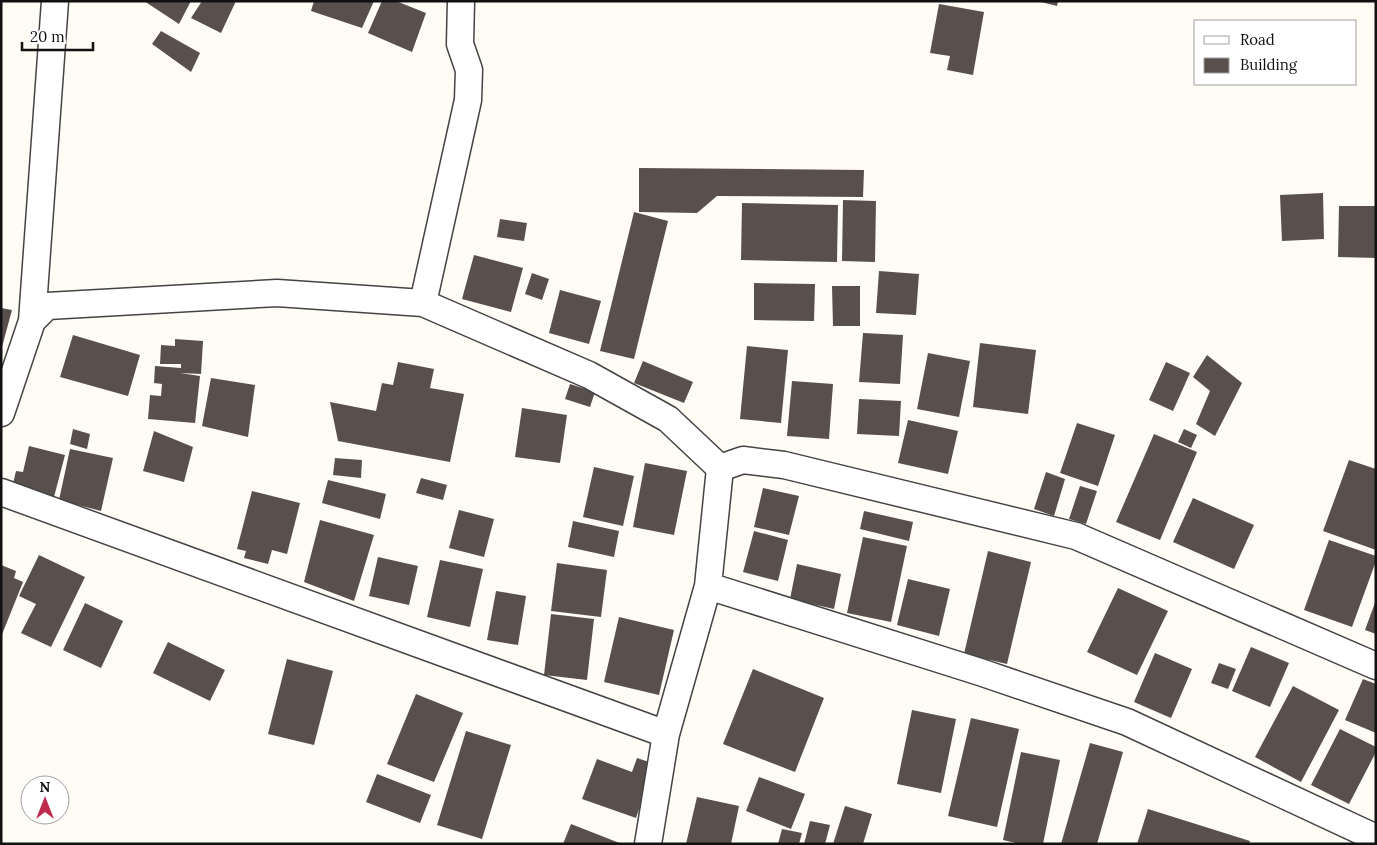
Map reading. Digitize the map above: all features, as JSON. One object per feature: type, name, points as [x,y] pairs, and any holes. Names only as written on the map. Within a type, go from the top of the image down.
[{"type":"street","points":[[1,414],[32,321],[55,1]]},
{"type":"street","points":[[423,303],[468,100],[469,70],[460,44],[461,1]]},
{"type":"street","points":[[32,321],[46,306],[277,293],[423,303],[589,375],[668,420],[720,468]]},
{"type":"street","points":[[720,468],[743,460],[784,465],[1076,536],[1376,666]]},
{"type":"street","points":[[648,844],[666,734],[708,586],[720,468]]},
{"type":"street","points":[[1,492],[666,734]]},
{"type":"street","points":[[708,586],[980,672],[1127,722],[1376,838]]},
{"type":"building","points":[[144,1],[191,1],[179,24]]},
{"type":"building","points":[[202,1],[236,1],[221,33],[191,18]]},
{"type":"building","points":[[314,1],[374,1],[362,28],[311,11]]},
{"type":"building","points":[[382,1],[396,1],[426,13],[412,52],[368,33]]},
{"type":"building","points":[[1037,1],[1058,1],[1057,6]]},
{"type":"building","points":[[939,4],[984,12],[973,75],[947,70],[950,56],[930,53]]},
{"type":"building","points":[[161,31],[200,53],[191,72],[152,44]]},
{"type":"building","points":[[639,168],[864,170],[863,197],[717,196],[697,213],[639,212]]},
{"type":"building","points":[[1323,193],[1324,239],[1282,241],[1280,195]]},
{"type":"building","points":[[843,200],[876,201],[875,262],[842,261]]},
{"type":"building","points":[[742,203],[838,205],[837,262],[741,260]]},
{"type":"building","points":[[1339,206],[1376,206],[1376,258],[1338,257]]},
{"type":"building","points":[[634,212],[668,221],[634,359],[600,351]]},
{"type":"building","points":[[500,219],[527,223],[524,241],[497,237]]},
{"type":"building","points":[[474,255],[523,268],[511,312],[462,299]]},
{"type":"building","points":[[879,271],[919,274],[916,315],[876,313]]},
{"type":"building","points":[[532,273],[549,279],[542,300],[525,294]]},
{"type":"building","points":[[754,283],[815,284],[814,321],[754,320]]},
{"type":"building","points":[[832,286],[860,286],[860,326],[833,326]]},
{"type":"building","points":[[560,290],[601,301],[589,344],[549,333]]},
{"type":"building","points":[[1,308],[12,310],[2,347],[1,347]]},
{"type":"building","points":[[863,333],[903,335],[900,384],[859,382]]},
{"type":"building","points":[[73,335],[140,355],[128,396],[60,377]]},
{"type":"building","points":[[175,339],[203,341],[201,374],[180,373],[200,376],[195,423],[148,419],[150,395],[161,396],[162,384],[154,383],[155,366],[181,368],[181,364],[160,364],[161,345],[175,346]]},
{"type":"building","points":[[980,343],[1036,350],[1028,414],[973,407]]},
{"type":"building","points":[[747,346],[788,350],[781,423],[740,419]]},
{"type":"building","points":[[928,353],[970,361],[959,417],[917,409]]},
{"type":"building","points":[[1207,355],[1242,383],[1215,436],[1196,424],[1210,391],[1193,377]]},
{"type":"building","points":[[643,361],[693,382],[684,403],[634,383]]},
{"type":"building","points":[[398,362],[434,369],[430,388],[464,394],[450,462],[338,441],[330,402],[376,411],[382,383],[393,385]]},
{"type":"building","points":[[1166,362],[1190,373],[1173,411],[1149,400]]},
{"type":"building","points":[[211,378],[255,385],[248,437],[202,426]]},
{"type":"building","points":[[792,381],[833,384],[829,439],[787,436]]},
{"type":"building","points":[[570,384],[595,392],[590,407],[565,399]]},
{"type":"building","points":[[859,399],[901,401],[899,436],[857,434]]},
{"type":"building","points":[[522,408],[567,415],[560,463],[515,457]]},
{"type":"building","points":[[908,420],[958,431],[948,474],[898,463]]},
{"type":"building","points":[[1077,423],[1115,435],[1098,486],[1060,473]]},
{"type":"building","points":[[73,429],[90,434],[87,449],[70,444]]},
{"type":"building","points":[[1184,429],[1197,435],[1191,448],[1178,442]]},
{"type":"building","points":[[154,431],[193,447],[184,482],[143,471]]},
{"type":"building","points":[[1154,434],[1197,452],[1160,540],[1116,522]]},
{"type":"building","points":[[29,446],[65,455],[54,497],[12,488],[16,471],[23,472]]},
{"type":"building","points":[[70,449],[113,458],[101,511],[59,500]]},
{"type":"building","points":[[335,458],[362,460],[361,478],[333,475]]},
{"type":"building","points":[[1349,460],[1376,469],[1376,550],[1323,531]]},
{"type":"building","points":[[645,463],[687,471],[674,535],[633,527]]},
{"type":"building","points":[[594,467],[634,476],[623,526],[583,517]]},
{"type":"building","points":[[1046,472],[1065,479],[1054,516],[1034,509]]},
{"type":"building","points":[[421,478],[447,485],[443,500],[416,493]]},
{"type":"building","points":[[328,480],[386,494],[380,519],[322,503]]},
{"type":"building","points":[[1080,486],[1097,491],[1086,524],[1069,519]]},
{"type":"building","points":[[763,488],[799,496],[789,535],[754,527]]},
{"type":"building","points":[[252,491],[300,503],[287,554],[272,550],[268,564],[244,558],[246,551],[237,549]]},
{"type":"building","points":[[1193,498],[1254,525],[1234,569],[1173,542]]},
{"type":"building","points":[[459,510],[494,519],[484,557],[449,548]]},
{"type":"building","points":[[864,511],[913,522],[909,541],[860,529]]},
{"type":"building","points":[[320,520],[374,535],[354,601],[304,582]]},
{"type":"building","points":[[573,521],[619,531],[614,557],[568,547]]},
{"type":"building","points":[[754,531],[788,540],[778,581],[743,572]]},
{"type":"building","points":[[863,537],[907,546],[891,622],[847,613]]},
{"type":"building","points":[[1329,540],[1376,556],[1376,561],[1352,627],[1304,610]]},
{"type":"building","points":[[988,551],[1031,562],[1007,664],[964,654]]},
{"type":"building","points":[[39,555],[85,577],[51,647],[21,633],[36,604],[19,596]]},
{"type":"building","points":[[378,557],[418,566],[409,605],[369,596]]},
{"type":"building","points":[[440,560],[483,569],[470,627],[427,617]]},
{"type":"building","points":[[557,563],[607,570],[601,617],[551,611]]},
{"type":"building","points":[[797,564],[841,574],[834,609],[790,599]]},
{"type":"building","points":[[1,565],[16,571],[14,578],[23,582],[1,637]]},
{"type":"building","points":[[908,579],[950,589],[939,636],[897,625]]},
{"type":"building","points":[[1118,588],[1168,611],[1137,675],[1087,652]]},
{"type":"building","points":[[496,591],[526,596],[518,645],[487,640]]},
{"type":"building","points":[[1376,600],[1376,634],[1365,630]]},
{"type":"building","points":[[85,603],[123,621],[101,668],[63,650]]},
{"type":"building","points":[[551,614],[594,619],[587,680],[544,675]]},
{"type":"building","points":[[619,617],[674,630],[659,695],[604,682]]},
{"type":"building","points":[[168,642],[225,670],[210,701],[153,673]]},
{"type":"building","points":[[1251,647],[1289,663],[1270,707],[1232,691]]},
{"type":"building","points":[[1155,653],[1192,669],[1171,718],[1134,702]]},
{"type":"building","points":[[287,659],[333,671],[314,745],[268,734]]},
{"type":"building","points":[[1219,663],[1236,669],[1228,689],[1211,683]]},
{"type":"building","points":[[753,669],[824,698],[795,772],[723,744]]},
{"type":"building","points":[[1363,679],[1376,684],[1376,733],[1345,720]]},
{"type":"building","points":[[1293,686],[1339,710],[1301,782],[1255,757]]},
{"type":"building","points":[[416,694],[463,713],[434,782],[387,764]]},
{"type":"building","points":[[912,710],[956,719],[941,793],[897,784]]},
{"type":"building","points":[[971,718],[1019,729],[997,827],[948,816]]},
{"type":"building","points":[[1340,729],[1376,747],[1376,752],[1349,804],[1311,785]]},
{"type":"building","points":[[466,731],[511,745],[482,839],[437,825]]},
{"type":"building","points":[[1090,743],[1123,752],[1097,844],[1061,844]]},
{"type":"building","points":[[1021,752],[1060,760],[1043,844],[1020,844],[1003,840]]},
{"type":"building","points":[[637,758],[655,764],[636,818],[582,799],[597,759],[632,772]]},
{"type":"building","points":[[377,774],[431,795],[420,823],[366,802]]},
{"type":"building","points":[[759,777],[805,794],[791,829],[746,811]]},
{"type":"building","points":[[697,797],[739,806],[731,844],[686,844]]},
{"type":"building","points":[[845,806],[872,814],[863,844],[833,844]]},
{"type":"building","points":[[1148,809],[1250,841],[1249,844],[1137,844]]},
{"type":"building","points":[[810,821],[830,825],[825,844],[804,844]]},
{"type":"building","points":[[571,824],[622,844],[563,844]]},
{"type":"building","points":[[782,829],[802,833],[799,844],[778,844]]}]
